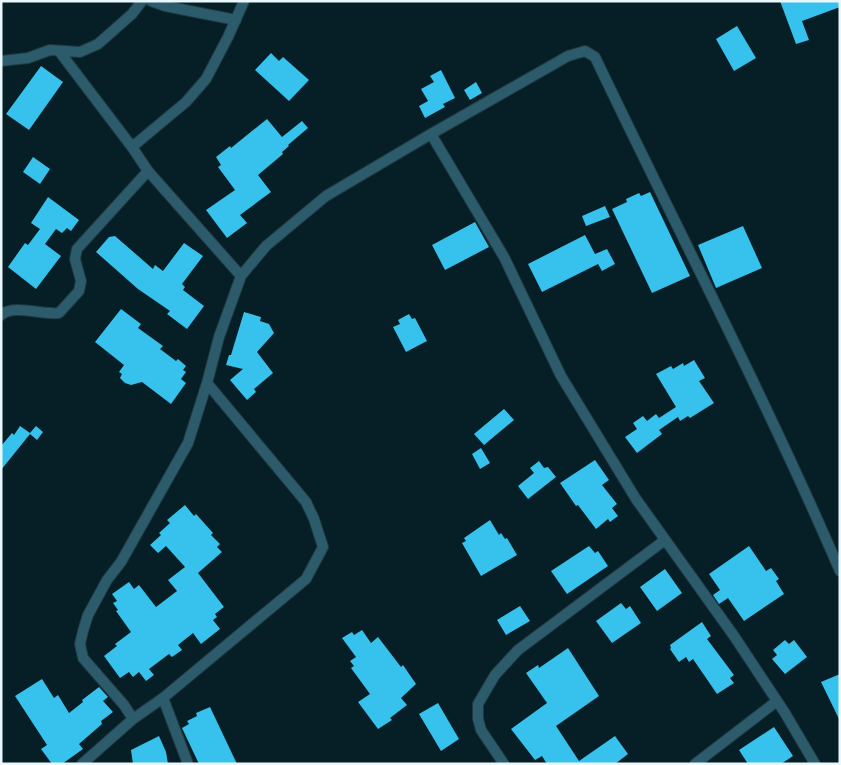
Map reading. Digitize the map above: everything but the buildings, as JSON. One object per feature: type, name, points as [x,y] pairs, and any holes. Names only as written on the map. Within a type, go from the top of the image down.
[{"type":"street","points":[[1,61],[28,58],[50,50],[80,52],[98,44],[132,14],[142,1]]},
{"type":"street","points":[[151,1],[165,6],[236,20]]},
{"type":"street","points":[[132,147],[186,102],[206,79],[244,1]]},
{"type":"street","points":[[59,51],[148,171],[241,276]]},
{"type":"street","points":[[133,719],[124,705],[84,658],[80,644],[83,631],[88,615],[107,580],[121,562],[188,443],[219,337],[241,276],[266,246],[326,196],[568,56],[585,51],[595,58],[727,327],[840,571]]},
{"type":"street","points":[[431,134],[504,257],[561,376],[636,499],[734,636],[777,701],[815,764]]},
{"type":"street","points":[[1,316],[3,313],[15,310],[50,314],[58,313],[79,291],[81,281],[75,259],[77,249],[148,171]]},
{"type":"street","points":[[82,764],[133,719],[163,698],[306,579],[323,547],[306,502],[207,383]]},
{"type":"street","points":[[504,764],[481,730],[478,719],[478,704],[495,675],[518,650],[665,540]]},
{"type":"street","points":[[163,698],[188,764]]},
{"type":"street","points":[[695,764],[777,701]]}]
